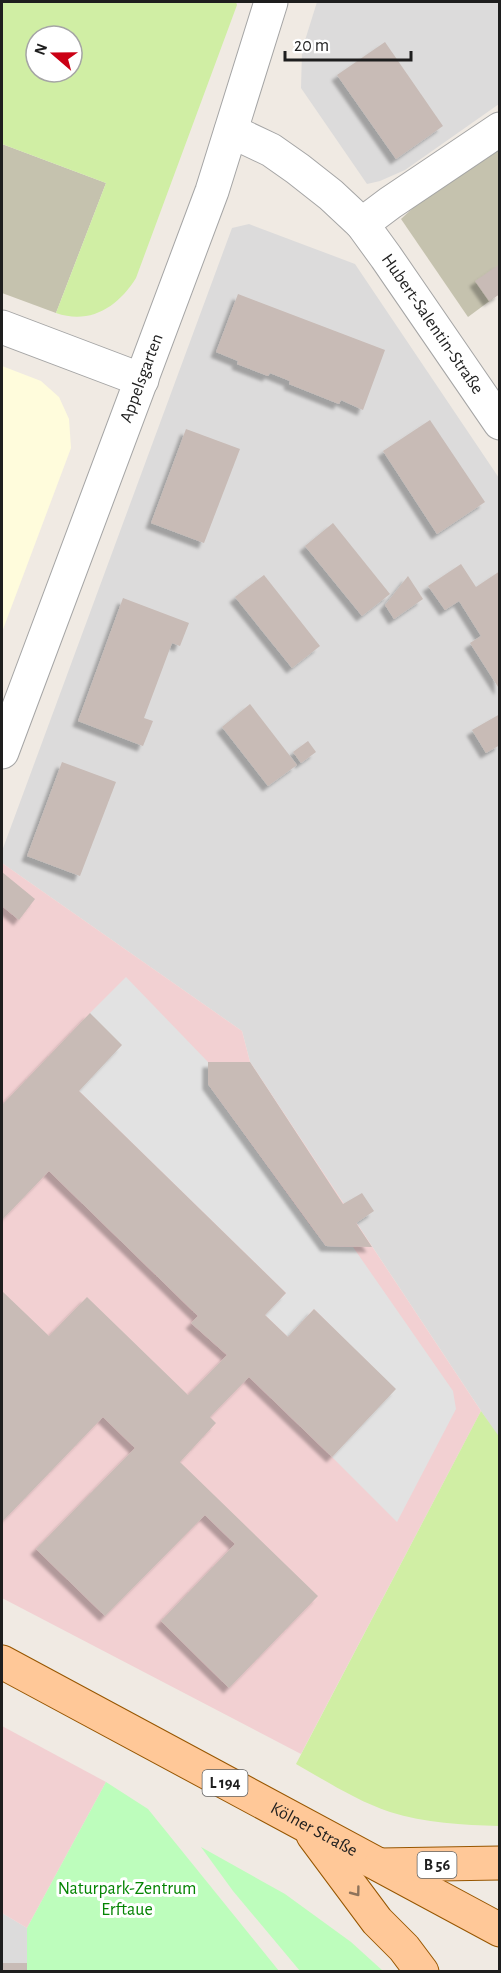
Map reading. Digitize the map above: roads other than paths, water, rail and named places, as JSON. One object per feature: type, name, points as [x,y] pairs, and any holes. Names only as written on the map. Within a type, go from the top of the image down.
[{"type":"main road","name":"Kölner Straße","points":[[2,1662],[375,1865],[500,1930]]},
{"type":"main road","name":"L 194","points":[[308,1828],[377,1921],[404,1948],[422,1971]]},
{"type":"main road","name":"B 56","points":[[375,1865],[500,1863]]},
{"type":"street","name":"Appelsgarten","points":[[2,752],[212,191],[271,2]]},
{"type":"street","points":[[362,225],[390,203],[500,129]]},
{"type":"street","name":"Hubert-Salentin-Straße","points":[[231,131],[271,150],[298,168],[332,195],[362,225],[500,423]]},
{"type":"street","points":[[2,327],[142,380]]},
{"type":"park label","name":"Naturpark-Zentrum Erftaue","points":[[127,1899]]}]
